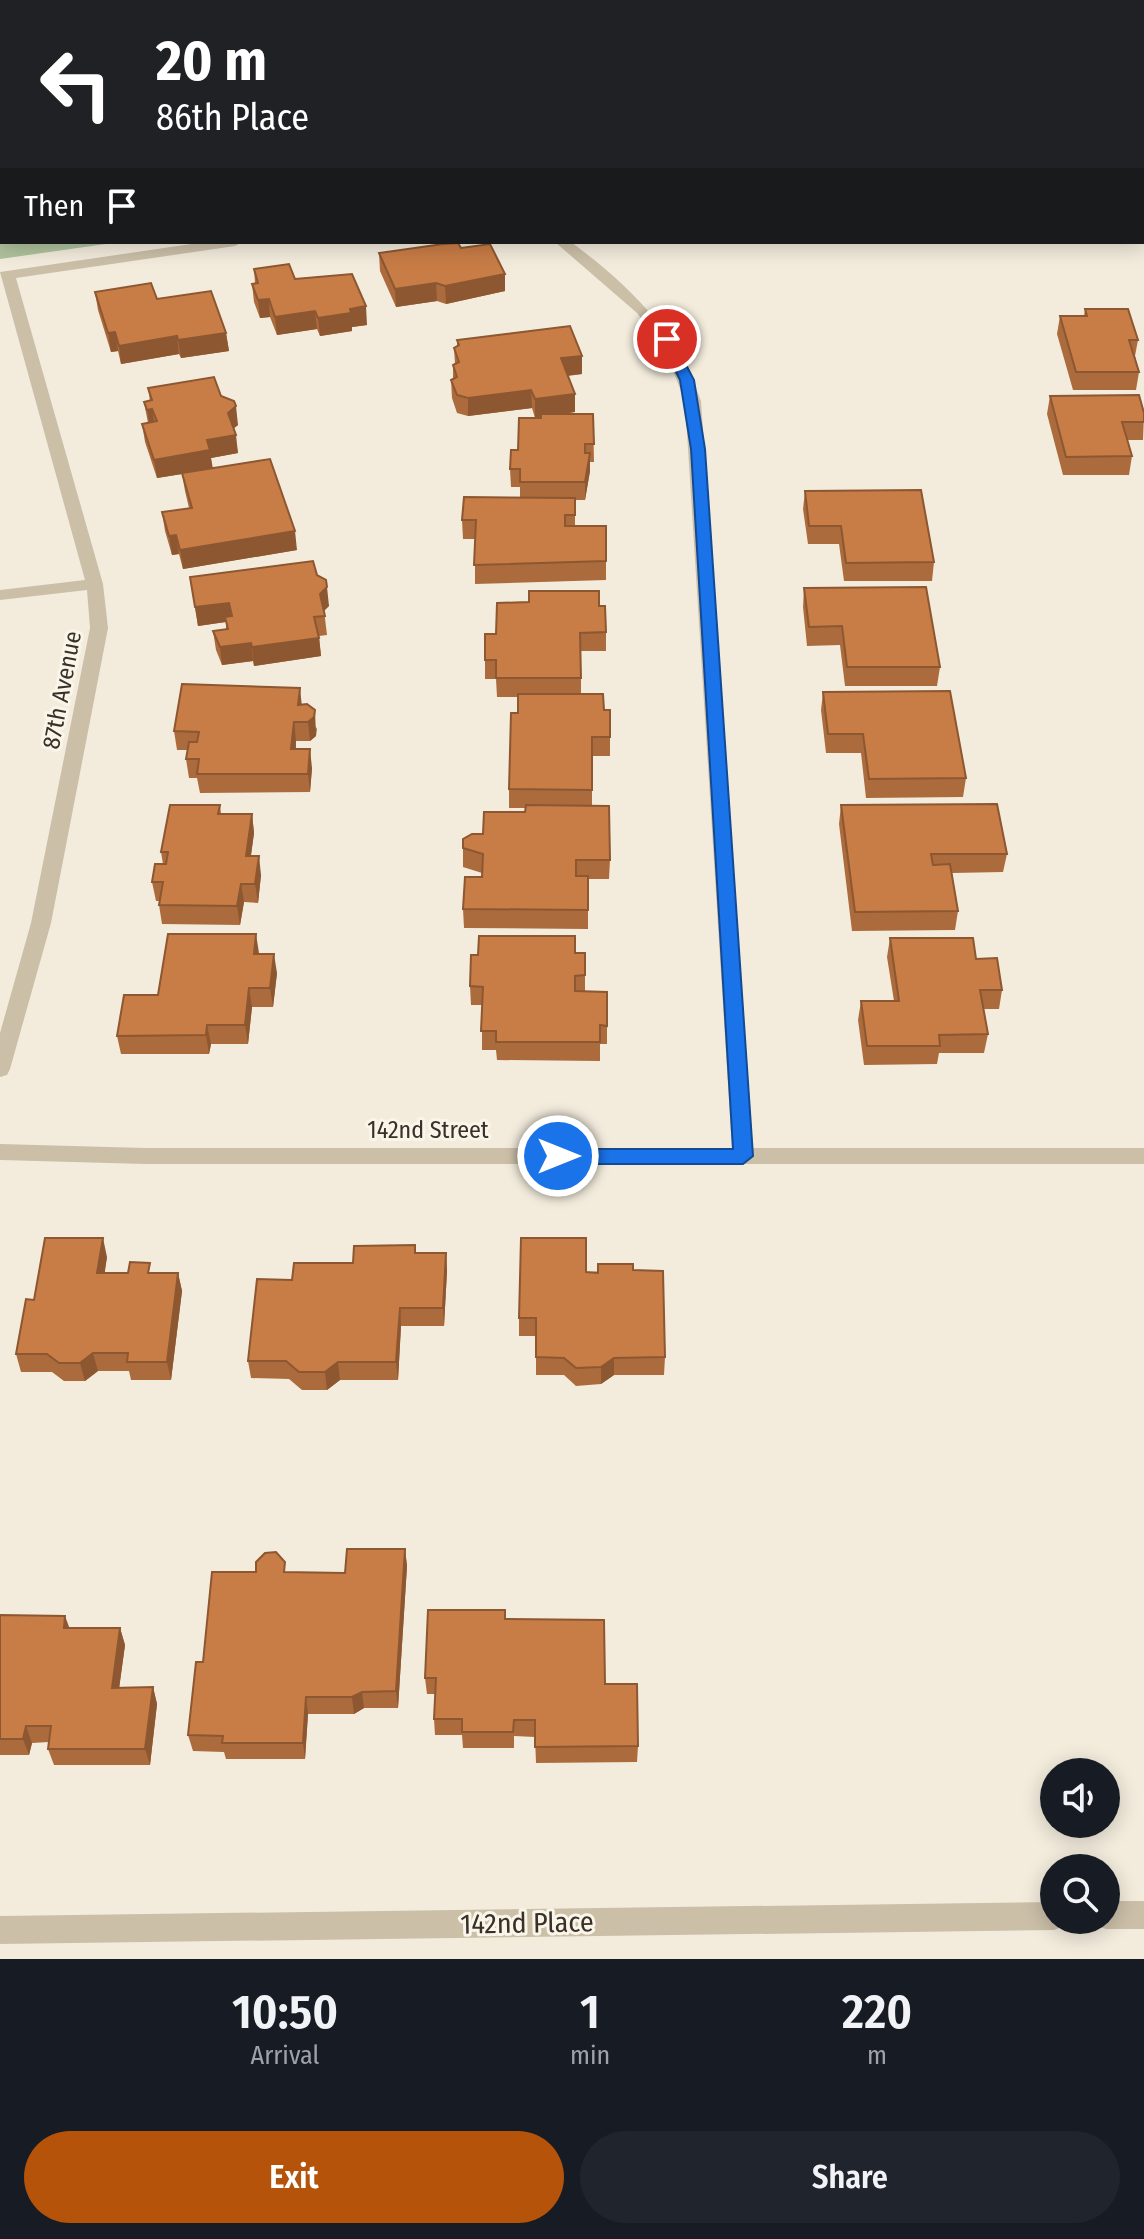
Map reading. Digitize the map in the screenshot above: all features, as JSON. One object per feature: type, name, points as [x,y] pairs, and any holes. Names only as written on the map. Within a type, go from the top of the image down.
[{"type":"street","points":[[4,275],[221,244]]},
{"type":"street","points":[[565,244],[629,293],[651,317],[679,361],[693,401],[743,1156]]},
{"type":"street","name":"87th Avenue","points":[[0,1069],[41,923],[99,628],[95,584],[4,275]]},
{"type":"street","points":[[0,595],[95,584]]},
{"type":"street","name":"142nd Street","points":[[0,1152],[145,1156],[1144,1156]]},
{"type":"street","points":[[1120,1915],[1144,1915]]},
{"type":"street","name":"142nd Place","points":[[0,1930],[1040,1916]]},
{"type":"green space","points":[[0,244],[106,244],[0,259]]},
{"type":"building","points":[[443,244],[459,244],[461,248],[490,244],[505,274],[445,286],[436,283],[395,289],[379,253]]},
{"type":"building","points":[[289,264],[295,279],[352,274],[366,306],[350,309],[351,313],[318,318],[315,311],[275,317],[269,299],[258,300],[252,284],[258,283],[254,269]]},
{"type":"building","points":[[151,283],[157,299],[211,291],[226,333],[178,340],[177,336],[119,346],[115,332],[108,333],[95,292]]},
{"type":"building","points":[[1085,309],[1128,309],[1138,340],[1129,340],[1139,372],[1076,372],[1060,316],[1087,316]]},
{"type":"building","points":[[570,326],[582,356],[561,358],[575,394],[535,399],[531,390],[468,398],[457,395],[451,380],[457,377],[453,365],[459,362],[454,348],[459,345],[457,340]]},
{"type":"building","points":[[214,377],[221,396],[234,401],[236,406],[228,413],[236,435],[207,440],[210,450],[154,460],[142,424],[157,421],[152,409],[147,410],[144,402],[152,400],[148,388]]},
{"type":"building","points":[[1139,395],[1144,422],[1122,422],[1132,456],[1066,457],[1050,396]]},
{"type":"building","points":[[541,414],[593,414],[594,444],[585,444],[585,453],[590,453],[585,482],[520,482],[520,469],[510,469],[511,450],[518,450],[519,418],[541,418]]},
{"type":"building","points":[[270,459],[295,531],[180,550],[176,535],[169,536],[162,512],[192,508],[182,473]]},
{"type":"building","points":[[921,490],[934,562],[846,563],[841,526],[809,526],[805,491]]},
{"type":"building","points":[[464,497],[575,498],[575,515],[565,515],[565,526],[606,526],[606,561],[474,565],[476,520],[462,520]]},
{"type":"building","points":[[313,561],[317,575],[326,580],[327,587],[320,594],[325,616],[314,617],[319,638],[252,647],[251,643],[220,647],[213,631],[228,629],[225,617],[232,616],[229,603],[195,607],[190,577]]},
{"type":"building","points":[[926,587],[940,667],[847,667],[842,626],[809,627],[804,588]]},
{"type":"building","points":[[529,591],[599,591],[599,606],[605,606],[606,632],[580,633],[581,678],[496,678],[496,660],[485,660],[485,634],[496,634],[497,603],[529,602]]},
{"type":"building","points":[[182,684],[300,688],[298,705],[307,704],[315,710],[314,717],[308,722],[294,722],[291,749],[310,749],[308,774],[197,774],[199,759],[186,759],[189,742],[197,742],[199,732],[174,731]]},
{"type":"building","points":[[950,691],[966,778],[869,779],[863,734],[828,734],[823,692]]},
{"type":"building","points":[[518,694],[603,694],[604,710],[610,710],[610,737],[592,737],[592,790],[509,789],[511,713],[518,713]]},
{"type":"building","points":[[997,804],[1007,854],[931,854],[933,865],[950,864],[958,911],[855,912],[841,805]]},
{"type":"building","points":[[170,805],[220,805],[218,814],[252,814],[246,856],[259,856],[255,884],[241,884],[237,906],[159,905],[163,882],[152,882],[155,864],[166,864],[168,852],[161,852]]},
{"type":"building","points":[[526,805],[609,806],[610,860],[576,860],[576,876],[588,876],[588,910],[463,909],[465,877],[482,877],[483,854],[463,848],[463,839],[472,834],[483,834],[484,812],[525,812]]},
{"type":"building","points":[[168,934],[256,934],[254,954],[274,954],[270,988],[249,988],[245,1025],[207,1025],[206,1035],[117,1036],[124,995],[158,995]]},
{"type":"building","points":[[479,936],[575,936],[575,953],[585,953],[585,975],[575,976],[575,991],[607,992],[607,1026],[600,1025],[600,1042],[496,1042],[496,1031],[481,1031],[483,987],[470,986],[471,955],[478,955]]},
{"type":"building","points":[[890,938],[973,938],[976,959],[997,958],[1002,990],[980,990],[988,1034],[939,1035],[940,1046],[867,1046],[861,1001],[899,1001]]},
{"type":"building","points":[[45,1238],[103,1238],[97,1273],[128,1273],[130,1262],[150,1263],[148,1273],[178,1273],[167,1362],[127,1362],[128,1353],[93,1353],[80,1363],[59,1363],[47,1354],[16,1354],[26,1299],[34,1300]]},
{"type":"building","points":[[521,1238],[586,1238],[586,1272],[598,1273],[598,1264],[633,1264],[633,1270],[663,1271],[665,1357],[614,1358],[601,1367],[576,1368],[564,1358],[536,1357],[536,1318],[519,1318]]},
{"type":"building","points":[[415,1245],[415,1253],[446,1253],[443,1308],[400,1308],[396,1362],[338,1362],[325,1372],[299,1372],[286,1361],[248,1361],[257,1279],[292,1280],[294,1263],[353,1263],[354,1246]]},
{"type":"building","points":[[347,1549],[405,1549],[396,1691],[362,1692],[352,1697],[306,1697],[303,1743],[222,1743],[223,1736],[188,1735],[196,1662],[203,1662],[212,1572],[256,1572],[256,1562],[265,1553],[276,1552],[285,1562],[284,1572],[345,1573]]},
{"type":"building","points":[[428,1610],[505,1610],[505,1619],[604,1620],[605,1684],[637,1684],[638,1746],[535,1747],[535,1720],[514,1720],[513,1732],[462,1732],[462,1719],[434,1719],[436,1678],[425,1678]]},
{"type":"building","points":[[0,1615],[65,1616],[64,1628],[120,1628],[112,1688],[153,1687],[145,1749],[48,1749],[51,1726],[26,1726],[23,1739],[0,1739]]},
{"type":"route","points":[[558,1156],[743,1156],[698,449],[693,401],[687,380],[667,339]]}]
